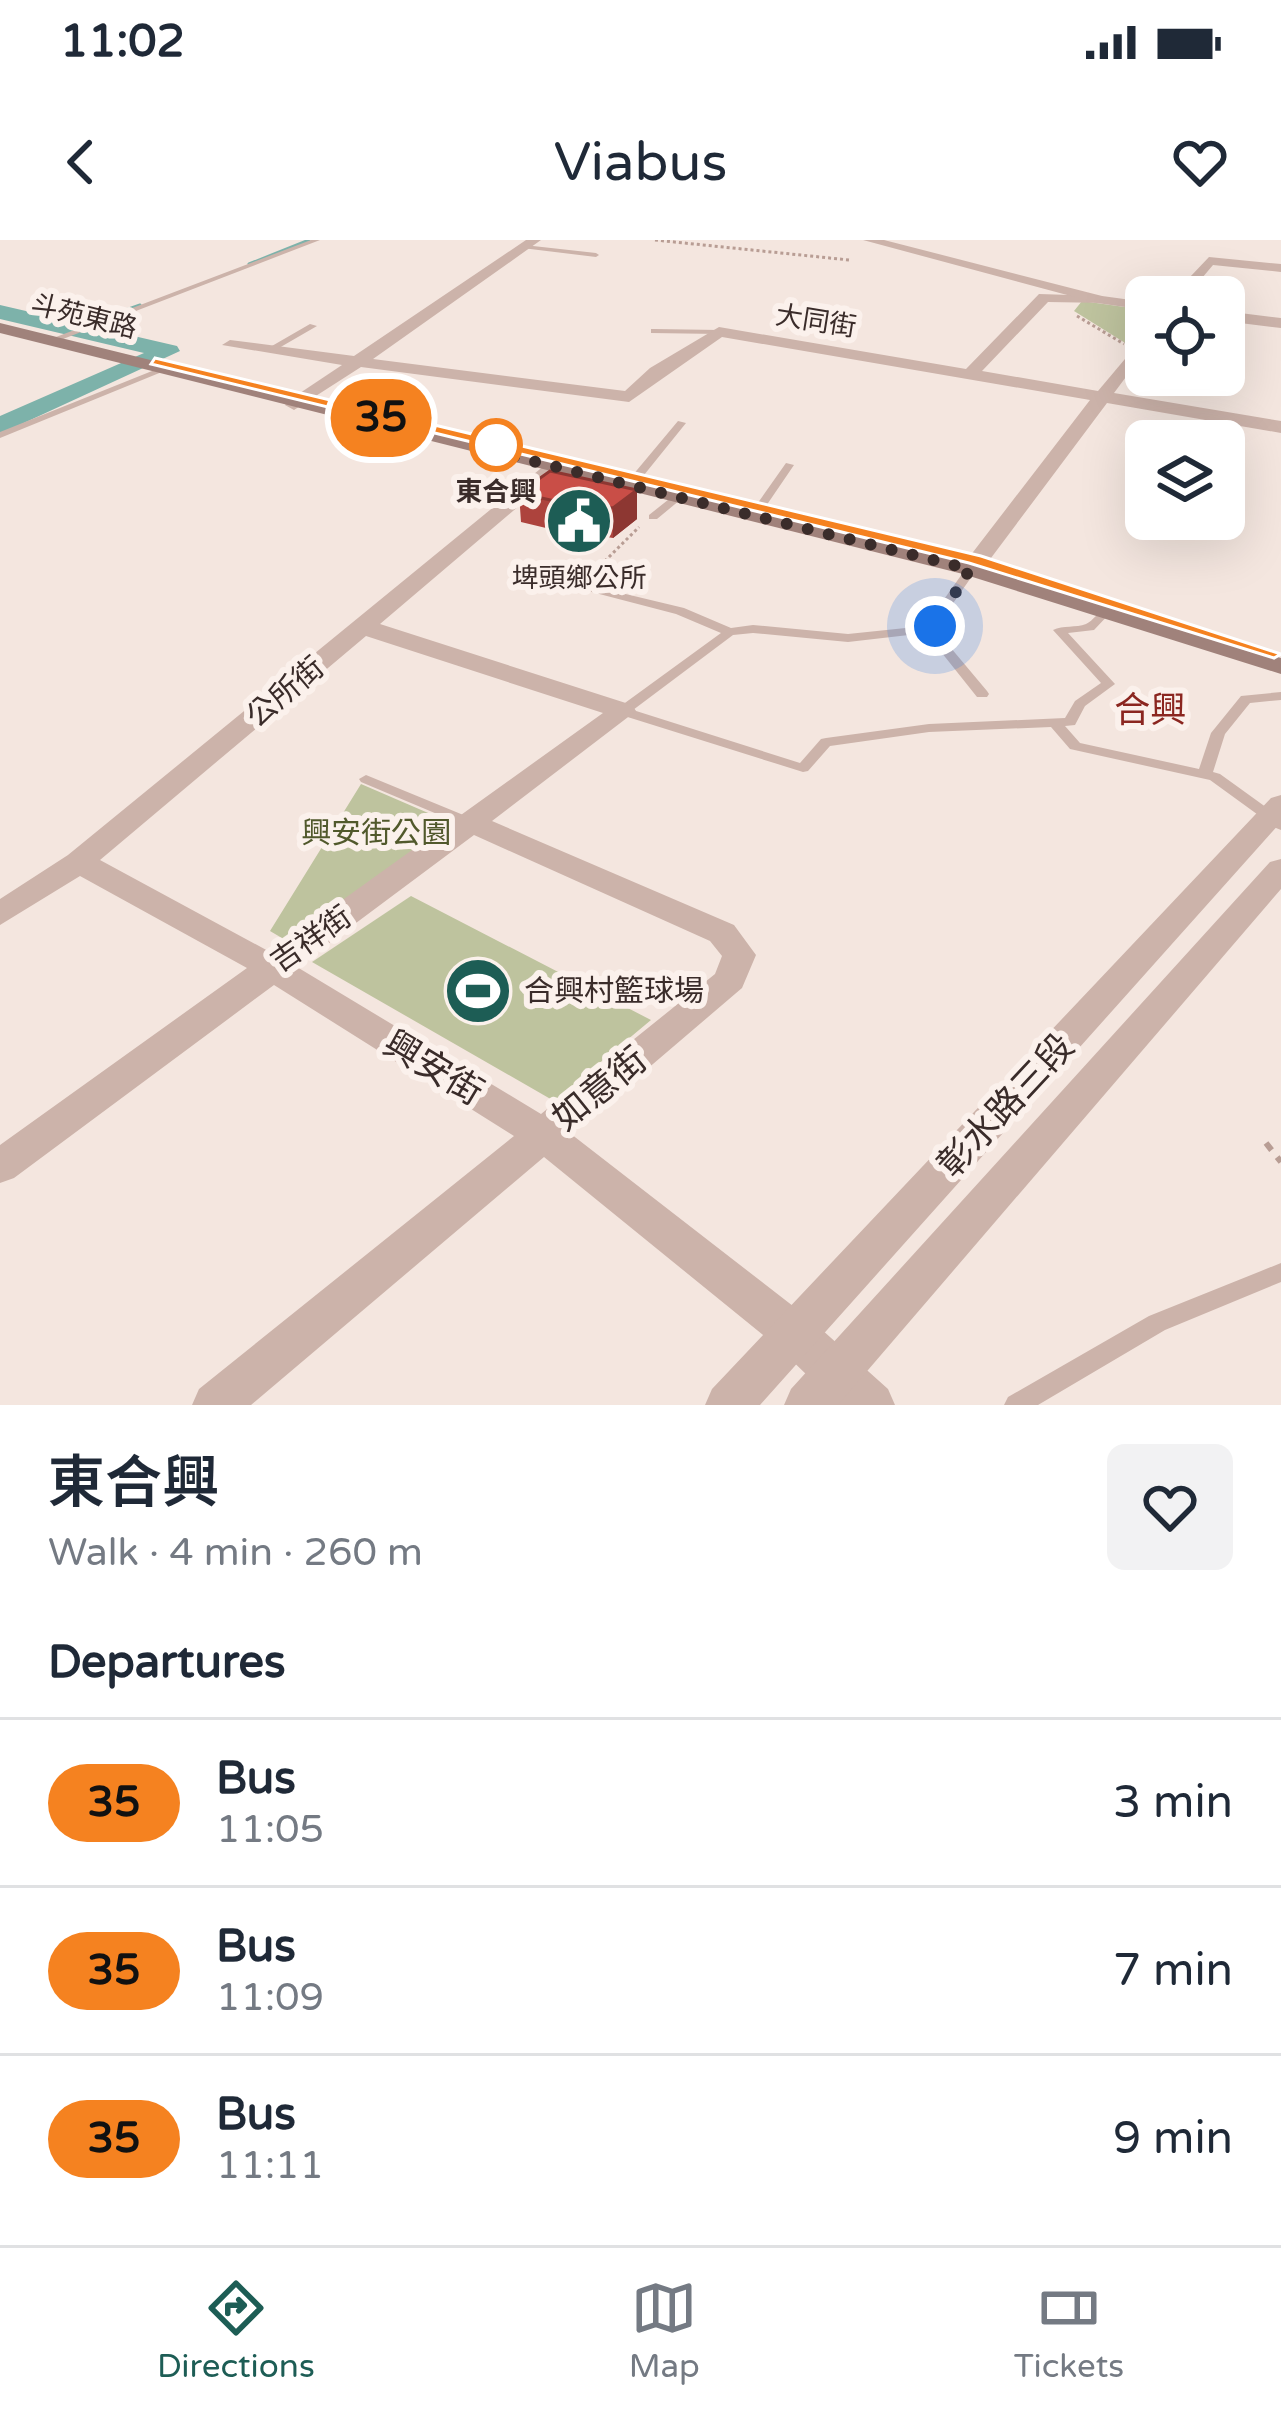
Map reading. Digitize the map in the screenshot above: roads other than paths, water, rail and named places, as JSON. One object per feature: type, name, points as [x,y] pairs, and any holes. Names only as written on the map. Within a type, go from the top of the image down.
[{"type":"main road","name":"斗苑東路","points":[[0,325],[159,366]]},
{"type":"main road","name":"斗苑東路","points":[[0,325],[159,366]]},
{"type":"main road","points":[[159,366],[973,564],[1281,666]]},
{"type":"main road","points":[[559,463],[760,507],[1281,654]]},
{"type":"street","points":[[869,240],[1102,300]]},
{"type":"street","points":[[298,402],[530,244]]},
{"type":"street","points":[[1196,276],[1209,261],[1281,268]]},
{"type":"street","points":[[970,374],[1044,297],[1125,303]]},
{"type":"street","points":[[1245,319],[1281,323]]},
{"type":"street","points":[[613,412],[656,372],[719,332]]},
{"type":"street","name":"大同街","points":[[719,332],[1281,427]]},
{"type":"street","points":[[230,345],[628,397]]},
{"type":"street","points":[[973,564],[1125,367]]},
{"type":"street","name":"公所街","points":[[0,914],[79,862],[559,463]]},
{"type":"street","points":[[364,627],[622,711]]},
{"type":"street","name":"吉祥街","points":[[0,1166],[622,711]]},
{"type":"street","name":"彰水路三段","points":[[730,1405],[1277,816]]},
{"type":"street","name":"如意街","points":[[215,1405],[730,980],[739,955],[722,934],[472,824]]},
{"type":"street","name":"興安街","points":[[79,862],[271,968],[543,1134],[795,1334],[822,1389],[871,1405]]},
{"type":"street","name":"彰水路三段","points":[[822,1389],[1281,868]]},
{"type":"lane","points":[[60,337],[317,240]]},
{"type":"lane","points":[[530,244],[596,255]]},
{"type":"lane","points":[[269,350],[313,326]]},
{"type":"lane","points":[[654,331],[719,332]]},
{"type":"lane","points":[[0,435],[159,366]]},
{"type":"lane","points":[[636,478],[681,423]]},
{"type":"lane","points":[[760,507],[789,465]]},
{"type":"lane","points":[[652,517],[681,492]]},
{"type":"lane","points":[[622,711],[730,632],[753,629],[848,638],[929,628],[973,564]]},
{"type":"lane","points":[[588,588],[680,611],[730,632]]},
{"type":"lane","points":[[622,711],[803,768],[826,742],[929,728],[1070,722],[1080,704],[1109,684],[1059,630],[1090,626],[1106,611]]},
{"type":"lane","points":[[929,628],[982,694]]},
{"type":"lane","points":[[1205,773],[1218,733],[1246,699],[1281,696]]},
{"type":"lane","points":[[1054,722],[1076,746],[1205,773],[1277,816]]},
{"type":"lane","points":[[366,779],[472,824]]},
{"type":"lane","points":[[1016,1405],[1157,1323],[1281,1272]]},
{"type":"waterway","points":[[249,264],[309,240]]},
{"type":"waterway","points":[[72,329],[140,305]]},
{"type":"waterway","points":[[0,312],[168,351],[0,426]]},
{"type":"place","name":"東合興","points":[[496,445]]},
{"type":"place","name":"埤頭鄉公所","points":[[579,521]]},
{"type":"place","name":"合興村籃球場","points":[[478,991]]},
{"type":"district","name":"合興","points":[[1150,709]]},
{"type":"park label","name":"興安街公園","points":[[376,833]]}]
